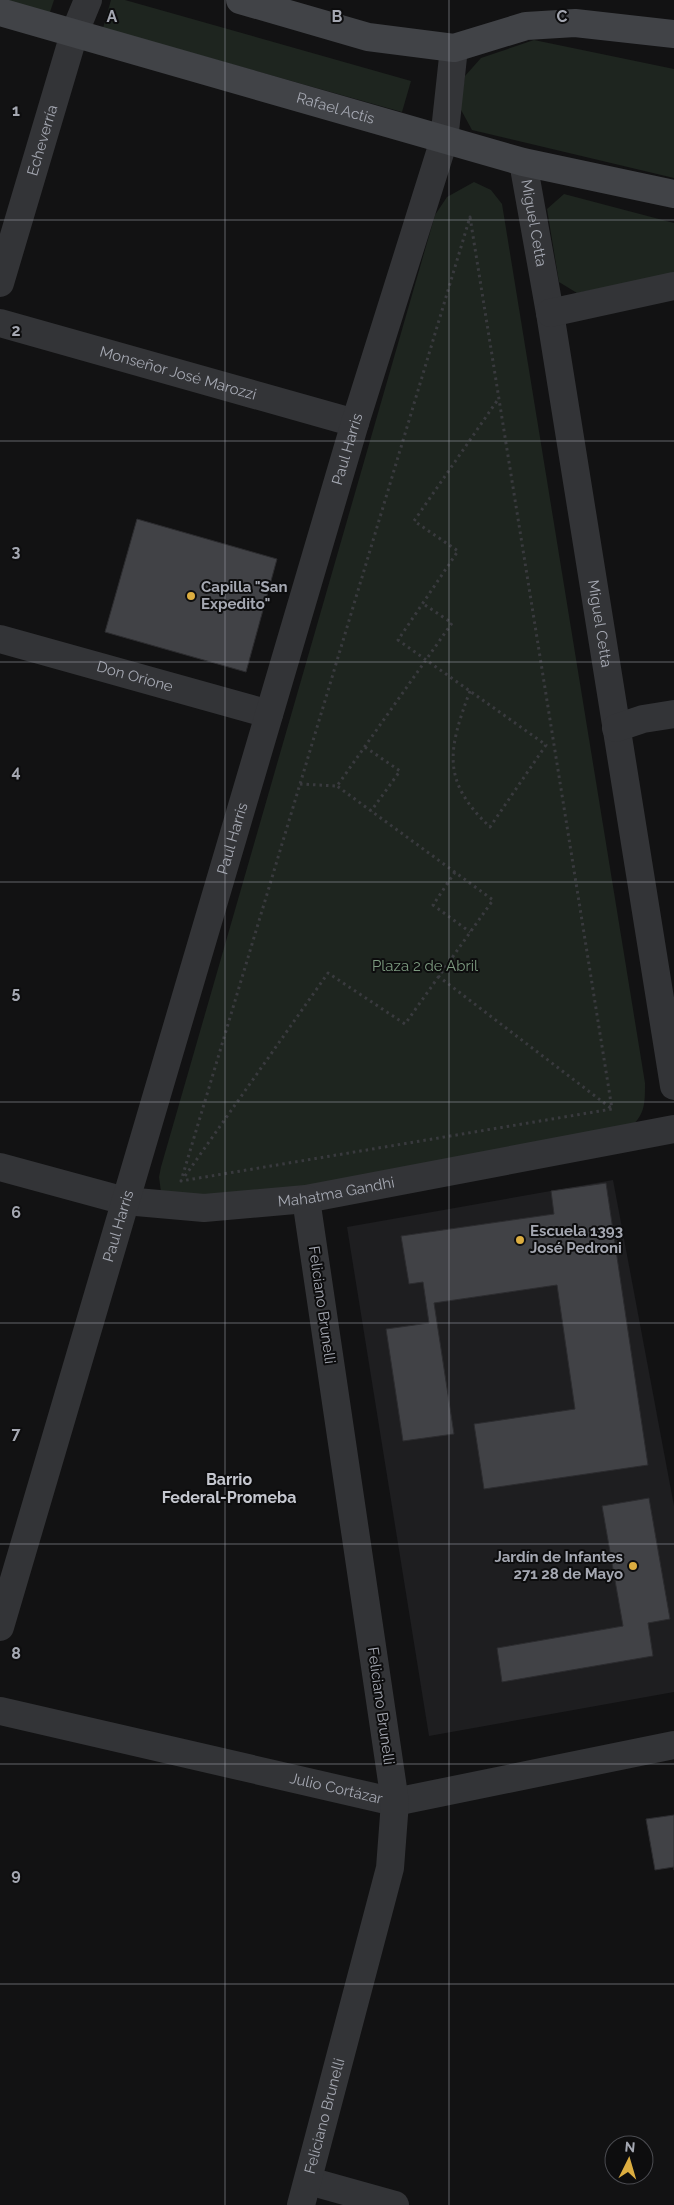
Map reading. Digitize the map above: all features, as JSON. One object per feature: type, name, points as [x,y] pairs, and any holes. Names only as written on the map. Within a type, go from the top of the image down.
[{"type":"street","name":"Echeverría","points":[[0,283],[74,34],[88,0]]},
{"type":"street","points":[[240,0],[368,37],[454,48],[526,26],[546,24],[575,23],[674,34]]},
{"type":"street","name":"Rafael Actis","points":[[0,12],[523,162],[674,194]]},
{"type":"street","name":"Paul Harris","points":[[0,1627],[269,714],[356,423],[444,140],[454,48]]},
{"type":"street","name":"Miguel Cetta","points":[[523,162],[550,313],[674,1086]]},
{"type":"street","points":[[550,313],[674,286]]},
{"type":"street","name":"Monseñor José Marozzi","points":[[0,323],[356,423]]},
{"type":"street","name":"Don Orione","points":[[0,639],[269,714]]},
{"type":"street","points":[[616,728],[643,719],[674,714]]},
{"type":"street","name":"Mahatma Gandhi","points":[[0,1167],[125,1201],[204,1208],[306,1200],[674,1129]]},
{"type":"street","name":"Feliciano Brunelli","points":[[305,2193],[390,1868],[395,1802],[306,1200]]},
{"type":"street","name":"Julio Cortázar","points":[[0,1711],[395,1802],[674,1745]]},
{"type":"street","points":[[305,2193],[395,2205]]},
{"type":"path","points":[[181,1181],[470,217],[612,1109]]},
{"type":"path","points":[[499,397],[414,521],[458,551],[398,640],[546,745],[554,744]]},
{"type":"path","points":[[337,786],[452,623],[422,603]]},
{"type":"path","points":[[470,691],[458,723],[452,753],[457,785],[472,810],[490,827],[546,745]]},
{"type":"path","points":[[365,747],[400,771],[371,811]]},
{"type":"path","points":[[181,1181],[328,973],[405,1024],[493,900],[337,786],[300,784]]},
{"type":"path","points":[[455,872],[432,905],[470,932]]},
{"type":"path","points":[[438,976],[612,1109]]},
{"type":"path","points":[[181,1181],[612,1109]]},
{"type":"shaded area","points":[[613,1180],[674,1506],[674,1692],[429,1736],[347,1227]]},
{"type":"green space","points":[[0,0],[54,0],[49,15]]},
{"type":"green space","points":[[111,0],[125,0],[411,81],[402,112],[103,28]]},
{"type":"green space","points":[[534,40],[674,69],[674,178],[472,130],[460,108],[465,76],[481,58]]},
{"type":"green space","name":"Plaza 2 de Abril","points":[[474,182],[491,190],[502,204],[645,1083],[643,1109],[638,1119],[628,1130],[303,1190],[202,1200],[161,1192],[159,1177],[161,1167],[435,215],[447,197]]},
{"type":"green space","points":[[564,194],[674,223],[674,274],[577,293],[559,282],[547,209]]},
{"type":"building","name":"Capilla \"San Expedito\"","points":[[137,519],[277,559],[246,672],[105,632]]},
{"type":"building","points":[[606,1183],[648,1465],[484,1489],[474,1424],[575,1409],[557,1285],[434,1303],[454,1434],[403,1441],[386,1329],[429,1323],[423,1282],[409,1284],[401,1236],[554,1214],[551,1191]]},
{"type":"building","points":[[649,1498],[670,1619],[648,1623],[653,1656],[502,1682],[497,1648],[623,1626],[602,1506]]},
{"type":"building","points":[[674,1815],[674,1867],[655,1870],[646,1819]]},
{"type":"place","name":"Capilla \"San Expedito\"","points":[[191,596]]},
{"type":"place","name":"Escuela 1393 José Pedroni","points":[[520,1240]]},
{"type":"place","name":"Jardín de Infantes 271 28 de Mayo","points":[[633,1566]]},
{"type":"district","name":"Barrio Federal-Promeba","points":[[229,1488]]}]
